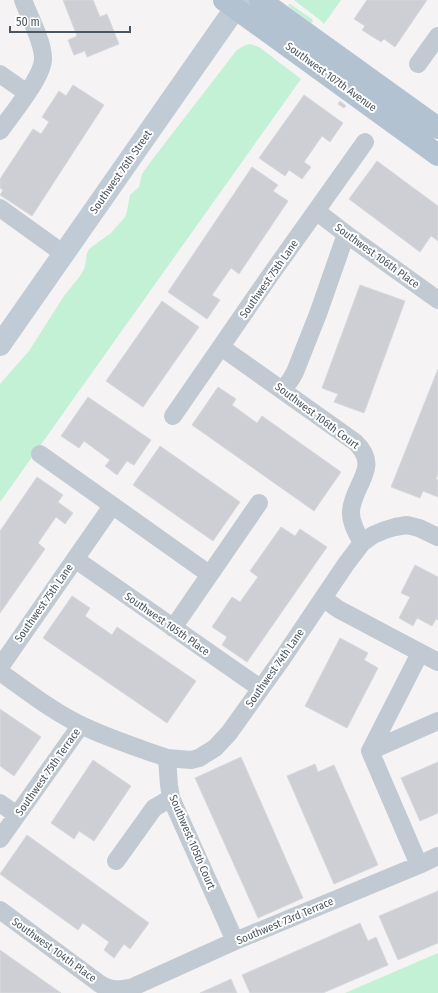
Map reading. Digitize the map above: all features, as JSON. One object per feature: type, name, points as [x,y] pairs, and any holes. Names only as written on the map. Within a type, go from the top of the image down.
[{"type":"main road","name":"Southwest 107th Avenue","points":[[260,0],[438,128]]},
{"type":"main road","name":"Southwest 107th Avenue","points":[[234,3],[438,155]]},
{"type":"street","points":[[0,131],[36,81],[42,70],[44,59],[39,40],[22,0]]},
{"type":"street","name":"Southwest 76th Street","points":[[0,345],[64,254],[234,3]]},
{"type":"street","points":[[418,64],[438,36]]},
{"type":"street","points":[[0,74],[27,94]]},
{"type":"street","name":"Southwest 75th Lane","points":[[174,416],[269,277],[365,142]]},
{"type":"street","points":[[0,208],[64,254]]},
{"type":"street","name":"Southwest 106th Place","points":[[316,212],[438,300]]},
{"type":"street","points":[[283,390],[291,379],[298,364],[346,234]]},
{"type":"street","name":"Southwest 106th Court","points":[[221,347],[361,447],[366,460],[365,473],[350,511],[351,518],[362,543]]},
{"type":"street","points":[[40,454],[209,574]]},
{"type":"street","points":[[173,628],[259,503]]},
{"type":"street","name":"Southwest 75th Lane","points":[[0,667],[112,506]]},
{"type":"street","points":[[362,543],[373,535],[385,530],[407,525],[438,536]]},
{"type":"street","name":"Southwest 74th Lane","points":[[167,758],[191,760],[199,758],[215,748],[230,733],[362,543]]},
{"type":"street","name":"Southwest 105th Place","points":[[75,559],[260,688]]},
{"type":"street","points":[[323,598],[338,609],[438,662]]},
{"type":"street","points":[[370,751],[420,653]]},
{"type":"street","points":[[0,672],[40,700],[81,725],[101,734],[167,758]]},
{"type":"street","points":[[370,751],[438,721]]},
{"type":"street","name":"Southwest 75th Terrace","points":[[0,839],[81,725]]},
{"type":"street","points":[[370,751],[419,865]]},
{"type":"street","name":"Southwest 105th Court","points":[[167,758],[169,785],[172,798],[235,941]]},
{"type":"street","points":[[116,861],[154,808],[172,798]]},
{"type":"street","points":[[0,803],[17,815]]},
{"type":"street","name":"Southwest 73rd Terrace","points":[[133,987],[235,941],[438,856]]},
{"type":"street","name":"Southwest 104th Place","points":[[0,910],[100,984],[112,989],[125,989],[133,987]]},
{"type":"green space","points":[[294,0],[341,0],[324,24]]},
{"type":"green space","points":[[290,4],[312,19],[313,22],[311,23],[293,10],[288,5]]},
{"type":"green space","points":[[250,44],[259,47],[301,79],[0,502],[0,384],[29,351],[64,296],[80,276],[85,267],[89,249],[111,233],[125,217],[130,195],[139,187],[142,174],[152,160],[236,51]]},
{"type":"green space","points":[[438,953],[438,993],[345,993]]},
{"type":"building","points":[[63,0],[93,0],[100,17],[107,14],[119,44],[87,57],[85,51],[74,55],[68,40],[77,36]]},
{"type":"building","points":[[367,0],[427,0],[395,47],[384,39],[381,42],[362,30],[365,26],[354,19]]},
{"type":"building","points":[[73,85],[104,105],[32,216],[0,195],[3,190],[0,188],[0,179],[33,129],[41,134],[49,122],[42,117],[59,91],[66,96]]},
{"type":"building","points":[[304,95],[343,123],[330,142],[322,136],[304,162],[311,167],[302,179],[289,170],[285,176],[259,158]]},
{"type":"building","points":[[340,101],[346,106],[344,108],[338,104]]},
{"type":"building","points":[[377,161],[438,206],[438,241],[431,236],[420,252],[349,199]]},
{"type":"building","points":[[252,167],[278,185],[273,191],[288,201],[239,274],[231,268],[212,295],[220,300],[207,319],[168,292]]},
{"type":"building","points":[[360,285],[405,301],[364,413],[334,402],[338,394],[322,388]]},
{"type":"building","points":[[162,301],[199,327],[143,407],[106,381]]},
{"type":"building","points":[[438,369],[438,474],[436,479],[438,480],[438,497],[423,491],[420,498],[391,487]]},
{"type":"building","points":[[218,387],[236,399],[232,405],[257,423],[262,416],[341,472],[314,511],[192,425]]},
{"type":"building","points":[[88,397],[151,440],[134,465],[127,461],[117,475],[105,466],[110,460],[84,441],[79,448],[61,436]]},
{"type":"building","points":[[160,446],[240,502],[213,541],[133,485]]},
{"type":"building","points":[[37,477],[63,495],[58,502],[73,513],[65,524],[56,517],[38,543],[45,549],[0,613],[0,531]]},
{"type":"building","points":[[281,527],[295,536],[300,529],[327,547],[247,662],[222,645],[227,637],[212,627],[232,597],[240,602],[258,577],[250,571]]},
{"type":"building","points":[[415,565],[438,577],[438,620],[436,619],[432,626],[417,618],[413,626],[399,618],[410,597],[401,593]]},
{"type":"building","points":[[72,596],[90,608],[85,616],[112,635],[117,627],[196,681],[167,723],[43,638]]},
{"type":"building","points":[[340,638],[368,653],[364,660],[378,668],[347,728],[305,706]]},
{"type":"building","points":[[0,709],[41,737],[14,776],[0,766]]},
{"type":"building","points":[[241,757],[303,898],[258,918],[195,778]]},
{"type":"building","points":[[93,760],[131,786],[94,841],[79,831],[74,839],[51,823]]},
{"type":"building","points":[[438,762],[438,813],[420,821],[401,778]]},
{"type":"building","points":[[315,764],[318,772],[334,765],[378,865],[334,884],[287,776]]},
{"type":"building","points":[[27,835],[149,923],[130,949],[124,944],[114,958],[104,950],[109,942],[83,923],[78,930],[0,874]]},
{"type":"building","points":[[438,891],[438,943],[398,960],[379,916]]},
{"type":"building","points":[[360,923],[368,941],[376,937],[388,965],[323,993],[250,993],[242,975]]},
{"type":"building","points":[[0,950],[61,993],[0,993]]},
{"type":"building","points":[[231,979],[237,993],[200,993]]}]
